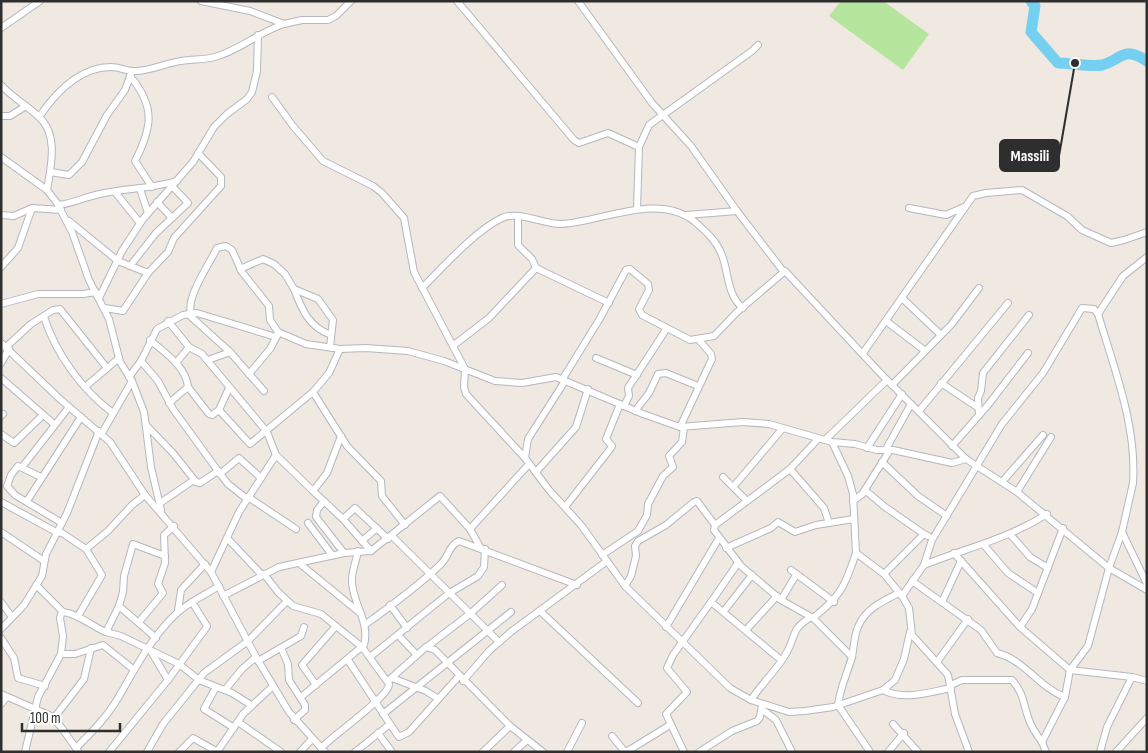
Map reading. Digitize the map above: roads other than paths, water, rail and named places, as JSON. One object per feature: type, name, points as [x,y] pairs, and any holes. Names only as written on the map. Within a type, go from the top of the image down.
[{"type":"street","points":[[1,28],[40,1]]},
{"type":"street","points":[[201,1],[250,11],[284,24]]},
{"type":"street","points":[[39,117],[52,101],[83,72],[110,67],[131,73],[217,56],[284,24],[302,20],[328,20],[336,16],[351,1]]},
{"type":"street","points":[[457,1],[574,140],[579,144],[584,143],[608,133],[639,147]]},
{"type":"street","points":[[578,1],[661,115],[691,146],[736,211],[783,271],[911,404],[966,459],[1047,514],[1110,568],[1147,590]]},
{"type":"street","points":[[98,295],[140,223],[193,162],[207,136],[221,119],[247,99],[252,92],[256,71],[258,35]]},
{"type":"street","points":[[637,209],[639,147],[648,125],[734,65],[758,45]]},
{"type":"street","points":[[50,172],[69,175],[79,167],[107,115],[125,90],[131,73]]},
{"type":"street","points":[[131,73],[149,108],[146,138],[135,161],[152,187]]},
{"type":"street","points":[[1,85],[39,117],[46,126],[51,146],[47,190]]},
{"type":"street","points":[[272,97],[293,126],[323,161],[373,186],[404,218],[408,232],[409,257],[414,272],[465,369],[464,387],[466,394],[527,461],[565,507],[625,586],[730,688],[762,707],[776,720],[792,752]]},
{"type":"street","points":[[1,116],[12,115],[26,106]]},
{"type":"street","points":[[105,308],[123,311],[148,274],[168,252],[174,238],[221,186],[220,177],[198,153]]},
{"type":"street","points":[[1,157],[47,190],[65,218],[105,308],[119,358],[131,379],[144,412],[150,460],[161,510]]},
{"type":"street","points":[[1,215],[14,216],[32,208],[60,208],[97,194],[174,184]]},
{"type":"street","points":[[130,266],[143,248],[188,202],[174,184]]},
{"type":"street","points":[[140,189],[148,213]]},
{"type":"street","points":[[863,353],[973,196],[1022,190],[1067,216],[1082,230],[1111,242],[1124,240],[1147,232]]},
{"type":"street","points":[[115,192],[140,223]]},
{"type":"street","points":[[157,202],[172,218]]},
{"type":"street","points":[[909,208],[946,215],[964,207]]},
{"type":"street","points":[[2,261],[18,248],[32,208]]},
{"type":"street","points":[[422,288],[490,226],[503,217],[518,217],[565,224],[637,209],[685,215],[736,211]]},
{"type":"street","points":[[685,215],[705,231],[722,254],[731,290],[743,308]]},
{"type":"street","points":[[518,217],[518,245],[532,259],[536,268],[609,303]]},
{"type":"street","points":[[65,218],[118,261],[148,274]]},
{"type":"street","points":[[189,313],[191,301],[217,248],[226,246],[231,249],[240,269],[269,306],[270,320],[277,335]]},
{"type":"street","points":[[1098,314],[1123,276],[1147,257]]},
{"type":"street","points":[[240,269],[256,261],[265,260],[280,267],[294,289],[307,318],[318,328],[331,335]]},
{"type":"street","points":[[454,345],[489,318],[536,268]]},
{"type":"street","points":[[470,529],[527,461],[528,439],[609,303],[622,276],[630,268],[648,284],[649,290],[639,309],[640,312],[690,340],[714,336],[783,271]]},
{"type":"street","points":[[715,525],[790,469],[821,439],[890,382],[941,335],[979,288]]},
{"type":"street","points":[[294,289],[318,299],[333,320],[330,347]]},
{"type":"street","points":[[1,304],[38,294],[98,295]]},
{"type":"street","points":[[902,298],[941,335]]},
{"type":"street","points":[[919,411],[1008,303]]},
{"type":"street","points":[[870,752],[838,705],[842,681],[852,657],[858,626],[866,614],[900,594],[924,565],[932,540],[1002,424],[1043,373],[1082,308],[1094,309],[1098,314],[1128,418],[1134,463],[1133,483],[1122,532],[1088,646],[1079,661],[1070,670],[1065,697],[1042,742]]},
{"type":"street","points":[[1,363],[5,346],[24,329],[54,310],[62,310],[107,368]]},
{"type":"street","points":[[189,313],[230,352],[264,391]]},
{"type":"street","points":[[1,629],[24,605],[42,574],[44,561],[100,432],[113,413],[150,340],[157,329],[168,321],[189,313],[203,315],[306,344],[340,349],[366,348],[408,351],[495,380],[522,383],[551,377],[588,389],[634,410],[682,427],[743,422],[769,424],[832,442],[855,444],[867,448],[888,449],[952,463],[966,459]]},
{"type":"street","points":[[979,415],[977,408],[983,373],[1029,315]]},
{"type":"street","points":[[44,318],[54,344],[85,387],[113,413]]},
{"type":"street","points":[[168,321],[189,347],[200,352],[208,360],[229,388],[267,432],[276,455],[343,519],[371,551]]},
{"type":"street","points":[[886,321],[924,350]]},
{"type":"street","points":[[565,507],[611,448],[612,446],[606,439],[622,405],[629,396],[628,388],[667,328]]},
{"type":"street","points":[[249,374],[270,350],[277,335]]},
{"type":"street","points":[[150,340],[176,362],[183,372],[188,388],[209,414],[212,415],[219,410],[229,388]]},
{"type":"street","points":[[602,555],[638,530],[643,524],[648,504],[663,476],[673,467],[669,456],[682,442],[682,427],[712,356],[699,340]]},
{"type":"street","points":[[5,346],[69,407],[100,432],[119,454],[146,494],[211,572],[257,659],[294,720],[323,750],[342,728],[376,703],[388,690],[390,680],[416,654],[471,613],[502,585]]},
{"type":"street","points":[[176,362],[189,347]]},
{"type":"street","points":[[219,410],[250,444],[267,432],[313,392],[329,372],[340,349]]},
{"type":"street","points":[[208,360],[230,352]]},
{"type":"street","points":[[952,446],[1028,353]]},
{"type":"street","points":[[85,387],[119,358]]},
{"type":"street","points":[[596,358],[637,375]]},
{"type":"street","points":[[141,361],[158,381],[169,403],[219,472],[248,498],[296,529]]},
{"type":"street","points":[[634,410],[649,393],[658,374],[666,373],[698,386]]},
{"type":"street","points":[[1,378],[54,424]]},
{"type":"street","points":[[941,383],[977,408]]},
{"type":"street","points":[[169,403],[188,388]]},
{"type":"street","points":[[536,472],[576,427],[588,389]]},
{"type":"street","points":[[313,392],[341,436],[362,463],[381,481],[382,496],[405,525]]},
{"type":"street","points":[[867,448],[902,394]]},
{"type":"street","points":[[853,501],[864,490],[882,462],[911,404]]},
{"type":"street","points":[[23,466],[69,407]]},
{"type":"street","points":[[1,434],[14,443],[43,415]]},
{"type":"street","points":[[27,501],[81,417]]},
{"type":"street","points":[[146,424],[173,453],[194,480],[200,483],[239,458],[261,478]]},
{"type":"street","points":[[734,486],[782,428]]},
{"type":"street","points":[[1002,482],[1043,435]]},
{"type":"street","points":[[313,491],[327,473],[341,436]]},
{"type":"street","points":[[1017,492],[1051,437]]},
{"type":"street","points":[[751,700],[787,652],[794,632],[801,623],[834,602],[846,585],[856,554],[853,501],[848,476],[832,442]]},
{"type":"street","points":[[211,572],[248,498],[276,455]]},
{"type":"street","points":[[882,462],[918,496],[947,516]]},
{"type":"street","points":[[41,477],[23,466],[16,467],[6,484],[10,492],[62,523]]},
{"type":"street","points":[[790,469],[824,508],[830,523]]},
{"type":"street","points":[[723,477],[734,486],[747,502]]},
{"type":"street","points":[[160,503],[194,480]]},
{"type":"street","points":[[864,490],[932,540]]},
{"type":"street","points":[[86,549],[108,531],[132,505],[146,494]]},
{"type":"street","points":[[223,596],[263,574],[299,563],[344,553],[371,551],[390,538],[440,496],[470,529],[483,548],[482,573],[448,594],[370,656]]},
{"type":"street","points":[[324,501],[317,510],[316,517],[344,553]]},
{"type":"street","points":[[625,586],[631,576],[636,556],[635,546],[638,541],[666,525],[697,501],[715,525],[714,530],[719,538],[738,562],[779,598],[812,617],[852,657]]},
{"type":"street","points":[[1,502],[86,549],[102,576],[78,616]]},
{"type":"street","points":[[343,519],[356,508],[430,574],[448,594],[471,613],[499,642]]},
{"type":"street","points":[[924,565],[1010,534],[1047,514]]},
{"type":"street","points":[[726,548],[771,528],[778,522],[795,532],[854,519]]},
{"type":"street","points":[[308,524],[332,556]]},
{"type":"street","points":[[139,622],[163,593],[158,583],[164,568],[164,534],[174,526]]},
{"type":"street","points":[[362,541],[377,528]]},
{"type":"street","points":[[1020,627],[1032,609],[1063,528]]},
{"type":"street","points":[[1,532],[44,561]]},
{"type":"street","points":[[1122,532],[1147,584]]},
{"type":"street","points":[[884,574],[924,534]]},
{"type":"street","points":[[1010,534],[1030,557],[1048,568]]},
{"type":"street","points":[[666,627],[719,538]]},
{"type":"street","points":[[228,539],[287,601],[297,609],[319,613],[336,626],[362,647],[390,680],[418,688],[437,698]]},
{"type":"street","points":[[366,624],[430,574],[445,560],[450,548],[457,542],[463,541],[483,548],[543,573],[578,585]]},
{"type":"street","points":[[106,632],[119,606],[123,592],[124,576],[133,543],[165,556]]},
{"type":"street","points":[[983,544],[1008,572],[1038,593]]},
{"type":"street","points":[[301,697],[348,660],[362,647],[366,638],[366,624],[352,582],[358,551]]},
{"type":"street","points":[[954,553],[1020,627],[1070,670],[1132,677],[1147,681]]},
{"type":"street","points":[[762,707],[789,712],[822,710],[883,690],[895,680],[904,659],[910,632],[908,608],[900,594],[884,574],[856,554]]},
{"type":"street","points":[[348,660],[399,737],[405,735],[415,727],[437,698],[499,642],[578,585],[607,561]]},
{"type":"street","points":[[942,602],[961,561]]},
{"type":"street","points":[[684,752],[670,725],[666,712],[687,694],[667,669],[673,654],[738,562]]},
{"type":"street","points":[[299,563],[361,613]]},
{"type":"street","points":[[178,611],[181,590],[205,564]]},
{"type":"street","points":[[746,630],[779,598],[793,573],[834,602]]},
{"type":"street","points":[[724,611],[752,575]]},
{"type":"street","points":[[912,581],[981,630],[997,653],[1008,655],[1054,693],[1065,697]]},
{"type":"street","points":[[36,585],[63,612],[78,616],[84,622],[106,632],[121,636],[179,664],[199,680],[225,690],[251,705]]},
{"type":"street","points":[[1,704],[4,696],[54,718],[77,750],[117,700],[133,669],[150,651],[156,638],[178,611],[219,586]]},
{"type":"street","points":[[147,752],[163,724],[207,670],[248,641],[287,601]]},
{"type":"street","points":[[1,602],[12,617]]},
{"type":"street","points":[[109,752],[168,680],[207,626],[192,602]]},
{"type":"street","points":[[711,602],[781,660]]},
{"type":"street","points":[[390,605],[407,628]]},
{"type":"street","points":[[119,606],[156,638]]},
{"type":"street","points":[[540,611],[638,703]]},
{"type":"street","points":[[26,752],[38,697],[61,654],[63,636],[60,618],[63,612]]},
{"type":"street","points":[[383,714],[511,612]]},
{"type":"street","points":[[937,662],[968,619]]},
{"type":"street","points":[[316,684],[302,666],[336,626]]},
{"type":"street","points":[[225,690],[242,668],[301,636],[304,627]]},
{"type":"street","points":[[910,632],[948,675],[955,714],[969,752]]},
{"type":"street","points":[[398,635],[416,654]]},
{"type":"street","points":[[1,638],[14,658],[18,678],[44,686]]},
{"type":"street","points":[[61,654],[74,654],[104,646],[133,669]]},
{"type":"street","points":[[428,646],[435,650],[446,664],[510,726],[543,752]]},
{"type":"street","points":[[54,718],[84,679],[91,648]]},
{"type":"street","points":[[281,648],[288,664],[289,679],[306,708],[294,720]]},
{"type":"street","points":[[150,651],[168,680]]},
{"type":"street","points":[[1100,752],[1107,727],[1132,677]]},
{"type":"street","points":[[883,690],[897,695],[926,693],[951,686],[962,680],[1012,680],[1020,690],[1033,730],[1042,742],[1046,752]]},
{"type":"street","points":[[179,752],[192,738],[206,743],[218,752],[251,705],[273,686]]},
{"type":"street","points":[[216,687],[204,709],[236,725],[281,752]]},
{"type":"street","points":[[699,752],[732,731],[756,722],[760,718],[762,707]]},
{"type":"street","points":[[1116,752],[1147,718]]},
{"type":"street","points":[[567,752],[582,723]]},
{"type":"street","points":[[360,750],[390,724]]},
{"type":"street","points":[[893,724],[904,733],[918,752]]},
{"type":"street","points":[[612,736],[626,752],[670,725]]},
{"type":"street","points":[[483,752],[510,726]]},
{"type":"street","points":[[378,733],[392,752]]},
{"type":"street","points":[[888,752],[904,733]]},
{"type":"street","points":[[300,752],[312,739]]},
{"type":"street","points":[[514,752],[527,740]]},
{"type":"waterway","points":[[1031,1],[1035,6],[1031,32],[1058,63],[1102,65],[1127,54],[1139,56],[1147,61]]},
{"type":"place","name":"Massili","points":[[1075,63]]}]
